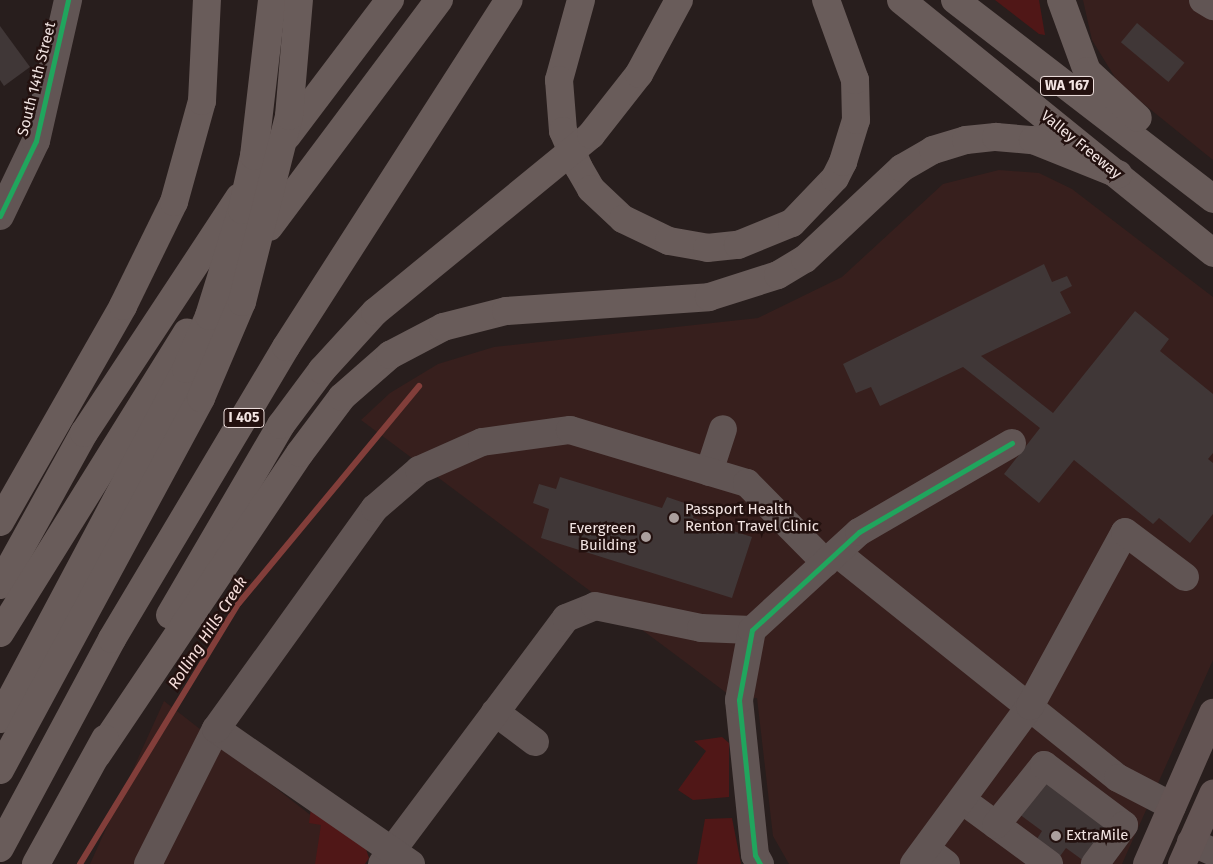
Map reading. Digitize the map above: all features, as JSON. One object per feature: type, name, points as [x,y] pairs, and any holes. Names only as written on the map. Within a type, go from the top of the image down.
[{"type":"highway","points":[[0,522],[123,306],[174,202],[202,101],[207,0]]},
{"type":"highway","points":[[0,770],[42,666],[186,368],[209,316],[242,210],[254,156],[272,0]]},
{"type":"highway","points":[[0,719],[42,666],[201,398],[242,302],[289,116],[299,0]]},
{"type":"highway","points":[[0,585],[84,433],[197,258],[390,0]]},
{"type":"highway","points":[[0,633],[184,336],[439,0]]},
{"type":"highway","name":"I 405","points":[[0,848],[112,639],[286,347],[509,0]]},
{"type":"highway","points":[[581,0],[559,80],[563,131],[579,168],[591,189],[623,219],[669,242],[708,248],[745,243],[792,223],[835,178],[843,162],[856,120],[855,80],[826,0]]},
{"type":"highway","points":[[36,864],[97,755],[188,580],[297,402],[375,312],[523,195],[574,151],[617,105],[655,48],[679,0]]},
{"type":"highway","name":"Valley Freeway","points":[[901,0],[1118,174],[1213,253]]},
{"type":"highway","name":"WA 167","points":[[955,0],[1180,172]]},
{"type":"highway","points":[[1061,0],[1087,71],[1148,126],[1180,172],[1213,199]]},
{"type":"highway","points":[[97,755],[290,467],[342,397],[390,354],[443,327],[506,312],[709,297],[778,275],[805,259],[902,168],[933,150],[966,140],[996,137],[1033,140],[1118,174]]},
{"type":"main road","points":[[1147,864],[1213,713]]},
{"type":"main road","points":[[1195,853],[1213,794]]},
{"type":"street","name":"South 14th Street","points":[[0,216],[36,141],[68,0]]},
{"type":"street","points":[[1203,0],[1213,6]]},
{"type":"street","points":[[709,472],[723,429]]},
{"type":"street","points":[[148,864],[216,729],[375,508],[419,470],[482,442],[570,430],[747,483],[831,558],[1030,706],[1118,778],[1172,806]]},
{"type":"street","points":[[760,864],[755,855],[739,700],[752,630],[859,532],[1012,442]]},
{"type":"street","points":[[929,859],[962,800],[1030,706],[1125,532],[1185,577]]},
{"type":"street","points":[[216,729],[395,859],[495,712],[566,618],[595,606],[701,628],[752,630]]},
{"type":"street","points":[[495,712],[535,742]]},
{"type":"street","points":[[1053,771],[1073,742]]},
{"type":"street","points":[[996,825],[1044,765],[1124,825],[1096,864]]},
{"type":"street","points":[[1098,806],[1118,778]]},
{"type":"street","points":[[962,800],[1048,864]]},
{"type":"shaded area","points":[[995,0],[1039,0],[1045,35],[1039,34]]},
{"type":"shaded area","points":[[1083,0],[1213,0],[1213,160],[1119,84],[1092,40]]},
{"type":"shaded area","points":[[999,170],[1039,173],[1072,189],[1213,297],[1213,660],[1122,864],[789,864],[773,836],[757,698],[732,697],[361,420],[390,393],[438,364],[494,347],[758,318],[842,277],[943,184]]},
{"type":"shaded area","points":[[164,701],[363,856],[357,864],[90,864]]},
{"type":"shaded area","points":[[722,737],[729,743],[729,797],[693,800],[678,790],[706,751],[694,741]]},
{"type":"shaded area","points":[[311,808],[365,846],[369,858],[365,864],[315,864],[321,825],[309,823]]},
{"type":"shaded area","points":[[732,818],[741,864],[697,864],[705,819]]},
{"type":"building","points":[[1137,23],[1184,63],[1168,82],[1121,42]]},
{"type":"building","points":[[0,26],[30,67],[4,86],[0,80]]},
{"type":"building","points":[[1044,264],[1052,282],[1067,276],[1072,286],[1060,292],[1071,313],[981,356],[1053,413],[1135,311],[1169,339],[1160,351],[1213,394],[1213,453],[1208,459],[1213,463],[1213,514],[1190,543],[1159,518],[1153,524],[1074,460],[1039,503],[1004,474],[1040,428],[963,367],[880,406],[871,387],[856,393],[843,364]]},
{"type":"building","name":"Evergreen Building","points":[[560,477],[662,508],[667,497],[696,507],[693,518],[752,537],[732,598],[541,538],[549,509],[533,503],[539,484],[556,489]]},
{"type":"building","points":[[1043,781],[1113,832],[1088,864],[1066,848],[1058,859],[1035,842],[1042,831],[1019,814]]},
{"type":"waterway","name":"Rolling Hills Creek","points":[[80,864],[239,603],[419,386]]},
{"type":"cycle path","points":[[0,216],[36,141],[68,0]]},
{"type":"cycle path","points":[[760,864],[755,855],[739,700],[752,630],[859,532],[1012,443]]},
{"type":"place","name":"Passport Health Renton Travel Clinic","points":[[674,518]]},
{"type":"place","name":"Evergreen Building","points":[[646,537]]},
{"type":"place","name":"ExtraMile","points":[[1056,836]]}]
